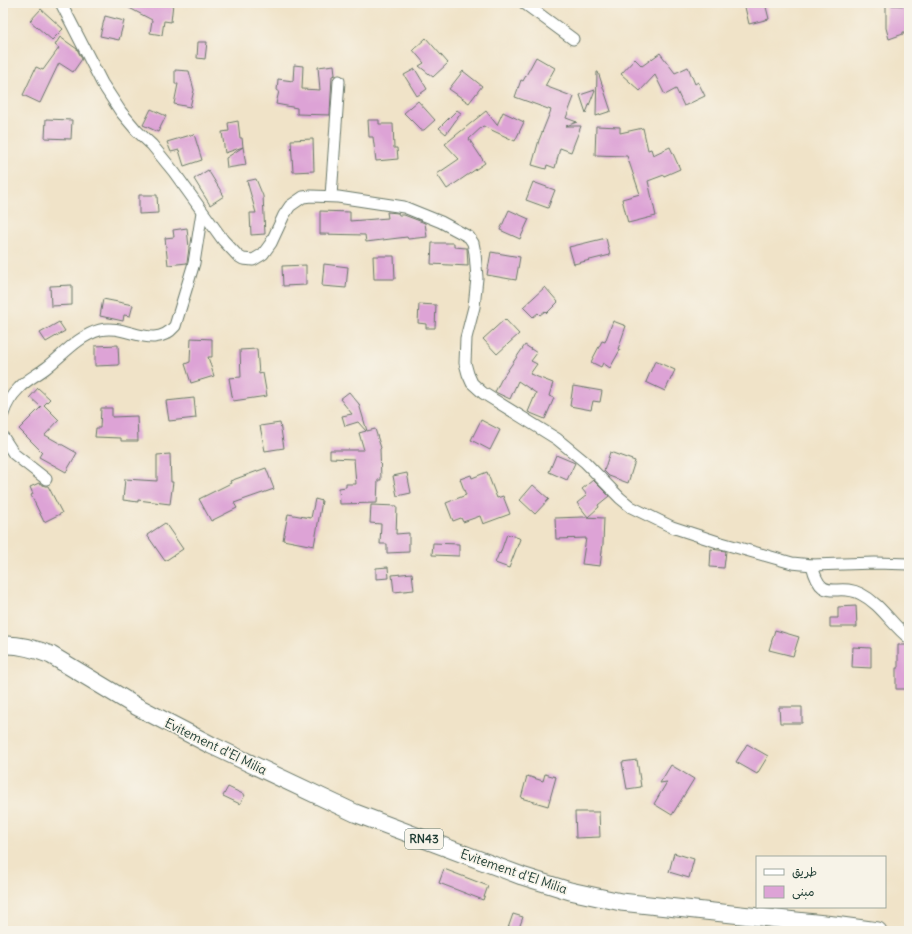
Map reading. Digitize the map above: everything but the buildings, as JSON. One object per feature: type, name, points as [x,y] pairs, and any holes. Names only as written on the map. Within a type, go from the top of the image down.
[{"type":"main road","name":"Evitement d'El Milia","points":[[3,645],[36,649],[51,655],[134,705],[211,745],[355,812],[522,876],[570,891],[621,902],[834,924],[878,931]]},
{"type":"street","points":[[60,3],[102,83],[121,112],[171,168],[223,240],[238,256],[243,259],[253,260],[258,258],[268,249],[284,215],[290,206],[303,197],[331,196],[359,199],[404,207],[442,222],[469,237],[473,243],[476,264],[474,307],[466,338],[465,350],[466,368],[472,383],[483,393],[557,440],[585,462],[620,498],[631,507],[672,527],[792,563],[812,565],[875,563],[909,564]]},
{"type":"street","points":[[524,3],[573,39]]},
{"type":"street","points":[[331,196],[339,81]]},
{"type":"street","points":[[3,414],[11,398],[24,383],[92,332],[118,329],[138,336],[161,336],[167,334],[175,326],[194,263],[202,212]]},
{"type":"street","points":[[3,437],[14,454],[46,479]]},
{"type":"street","points":[[812,565],[817,582],[822,588],[852,591],[860,594],[876,606],[892,624],[909,638]]}]
